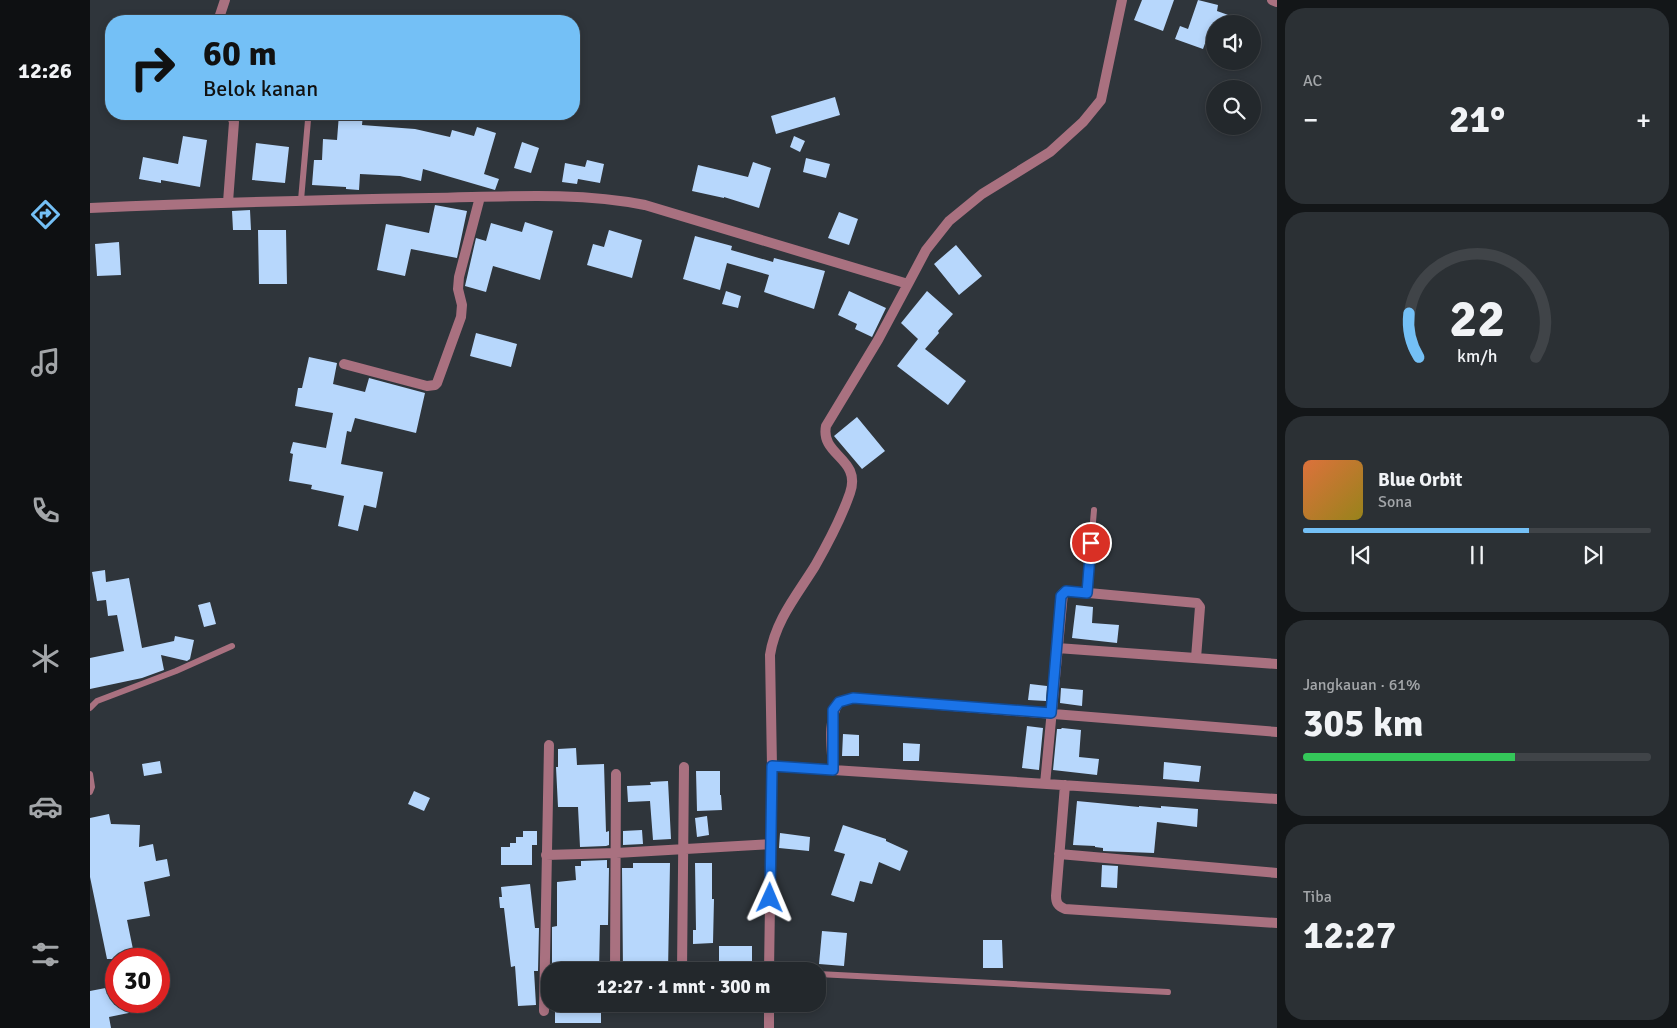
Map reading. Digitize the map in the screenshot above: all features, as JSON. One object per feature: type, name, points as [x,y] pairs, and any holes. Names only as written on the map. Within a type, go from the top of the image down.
[{"type":"street","points":[[220,15],[225,0]]},
{"type":"street","points":[[770,962],[772,766],[770,655],[773,638],[780,621],[828,542],[850,493],[852,473],[848,465],[827,444],[824,435],[826,426],[878,340],[926,250],[949,221],[982,194],[1050,152],[1083,122],[1101,100],[1122,0]]},
{"type":"street","points":[[1272,0],[1277,2]]},
{"type":"street","points":[[228,202],[233,120]]},
{"type":"street","points":[[90,208],[301,200],[480,197],[586,197],[618,199],[645,205],[908,284]]},
{"type":"street","points":[[344,364],[427,386],[437,383],[461,317],[462,305],[458,289],[458,277],[480,197]]},
{"type":"street","points":[[1045,784],[1063,593],[1066,591],[1198,603],[1200,607],[1196,658]]},
{"type":"street","points":[[1057,648],[1277,664]]},
{"type":"street","points":[[833,770],[833,710],[839,702],[853,698],[1277,732]]},
{"type":"street","points":[[545,962],[549,745]]},
{"type":"street","points":[[772,766],[1277,799]]},
{"type":"street","points":[[682,962],[684,767]]},
{"type":"street","points":[[615,962],[616,774]]},
{"type":"street","points":[[1065,785],[1056,902],[1060,907],[1064,909],[1277,923]]},
{"type":"street","points":[[546,855],[770,844]]},
{"type":"street","points":[[1059,854],[1277,873]]},
{"type":"street","points":[[768,1028],[769,1012]]},
{"type":"lane","points":[[301,200],[308,120]]},
{"type":"lane","points":[[1087,593],[1094,510]]},
{"type":"lane","points":[[90,708],[97,701],[176,671],[232,646]]},
{"type":"lane","points":[[90,774],[92,787],[90,792]]},
{"type":"lane","points":[[826,974],[1168,992]]},
{"type":"building","points":[[1142,0],[1174,0],[1163,31],[1134,20]]},
{"type":"building","points":[[1198,0],[1218,5],[1217,11],[1228,15],[1206,15],[1206,41],[1203,49],[1175,39],[1180,26],[1188,29]]},
{"type":"building","points":[[835,97],[840,115],[776,134],[771,116]]},
{"type":"building","points":[[339,120],[362,120],[362,125],[415,129],[450,137],[452,130],[474,136],[477,127],[496,133],[484,174],[499,179],[495,190],[423,169],[421,181],[400,176],[360,174],[359,190],[346,189],[346,187],[312,185],[314,160],[322,160],[323,139],[337,140]]},
{"type":"building","points":[[183,136],[207,140],[200,187],[161,180],[161,183],[139,179],[143,157],[178,164]]},
{"type":"building","points":[[794,136],[805,141],[800,152],[790,147]]},
{"type":"building","points":[[522,142],[539,148],[531,173],[514,168]]},
{"type":"building","points":[[256,143],[289,147],[285,183],[252,180]]},
{"type":"building","points":[[806,158],[830,164],[826,178],[803,172]]},
{"type":"building","points":[[587,160],[604,164],[600,183],[578,179],[577,184],[562,182],[565,163],[585,167]]},
{"type":"building","points":[[753,162],[771,168],[759,208],[724,197],[692,191],[698,165],[748,177]]},
{"type":"building","points":[[435,205],[467,211],[457,258],[411,249],[405,276],[377,270],[386,224],[429,233]]},
{"type":"building","points":[[250,210],[251,230],[233,230],[232,211]]},
{"type":"building","points":[[839,212],[858,219],[849,245],[828,238]]},
{"type":"building","points":[[525,222],[553,231],[540,280],[493,266],[486,292],[465,286],[476,238],[486,241],[491,223],[522,232]]},
{"type":"building","points":[[258,230],[286,230],[287,284],[259,284]]},
{"type":"building","points":[[609,230],[642,240],[632,278],[587,265],[593,244],[604,247]]},
{"type":"building","points":[[695,236],[732,246],[731,250],[773,262],[774,258],[825,271],[814,309],[764,292],[769,275],[727,263],[720,290],[683,279]]},
{"type":"building","points":[[119,242],[121,275],[97,276],[95,244]]},
{"type":"building","points":[[956,245],[982,276],[959,295],[934,264]]},
{"type":"building","points":[[726,291],[741,296],[738,308],[722,304]]},
{"type":"building","points":[[849,291],[886,308],[872,337],[855,329],[857,324],[838,315]]},
{"type":"building","points":[[927,291],[953,314],[925,349],[966,381],[948,405],[897,366],[918,339],[901,323]]},
{"type":"building","points":[[476,333],[517,344],[511,367],[470,356]]},
{"type":"building","points":[[309,357],[337,363],[333,384],[365,392],[369,378],[425,393],[416,433],[355,418],[351,432],[347,431],[341,464],[383,472],[376,508],[364,505],[358,531],[338,526],[344,496],[311,489],[312,485],[289,481],[293,454],[290,453],[293,442],[326,448],[333,413],[295,406],[298,388],[302,388]]},
{"type":"building","points":[[857,417],[885,451],[862,469],[834,436]]},
{"type":"building","points":[[105,570],[106,582],[129,578],[142,648],[174,641],[175,636],[194,640],[190,659],[187,661],[161,655],[164,670],[142,678],[90,689],[90,658],[124,651],[117,615],[108,616],[106,600],[97,601],[92,572]]},
{"type":"building","points":[[210,602],[216,624],[204,627],[198,605]]},
{"type":"building","points":[[1076,605],[1093,607],[1092,623],[1119,625],[1117,643],[1072,638]]},
{"type":"building","points":[[1030,684],[1047,686],[1046,701],[1028,700]]},
{"type":"building","points":[[1061,688],[1083,690],[1082,706],[1060,703]]},
{"type":"building","points":[[1027,726],[1043,728],[1039,770],[1022,768]]},
{"type":"building","points":[[1057,729],[1081,730],[1079,757],[1099,759],[1097,775],[1053,770]]},
{"type":"building","points":[[843,734],[859,735],[859,756],[842,756]]},
{"type":"building","points":[[903,743],[920,744],[919,761],[903,761]]},
{"type":"building","points":[[576,748],[577,765],[604,764],[606,832],[609,831],[609,845],[606,846],[580,847],[578,807],[558,807],[556,767],[558,767],[558,749]]},
{"type":"building","points":[[160,761],[162,773],[144,776],[142,764]]},
{"type":"building","points":[[1164,762],[1201,766],[1199,782],[1163,779]]},
{"type":"building","points":[[696,771],[720,771],[722,810],[697,811]]},
{"type":"building","points":[[668,781],[671,839],[653,840],[650,801],[628,802],[627,786],[651,785],[650,782]]},
{"type":"building","points":[[414,791],[430,798],[424,811],[408,804]]},
{"type":"building","points":[[1077,801],[1139,807],[1161,808],[1161,806],[1198,809],[1197,827],[1157,822],[1154,853],[1103,851],[1103,848],[1095,846],[1073,845]]},
{"type":"building","points":[[109,814],[111,824],[140,825],[139,847],[153,844],[156,861],[167,859],[170,876],[144,882],[150,916],[127,920],[133,948],[105,949],[90,877],[90,818]]},
{"type":"building","points":[[707,816],[709,835],[697,837],[695,818]]},
{"type":"building","points":[[843,825],[886,839],[886,841],[908,851],[900,871],[879,862],[872,884],[860,881],[854,902],[831,895],[845,854],[834,851]]},
{"type":"building","points":[[642,830],[643,844],[623,845],[623,831]]},
{"type":"building","points":[[523,831],[537,831],[537,845],[532,845],[532,865],[501,865],[501,847],[510,847],[510,843],[516,843],[516,837],[523,837]]},
{"type":"building","points":[[780,833],[810,837],[809,851],[779,848]]},
{"type":"building","points":[[607,860],[607,868],[609,868],[608,925],[600,925],[599,962],[552,962],[552,927],[557,926],[557,882],[576,880],[575,866],[581,866],[581,861]]},
{"type":"building","points":[[633,863],[670,863],[668,962],[623,962],[622,868],[633,868]]},
{"type":"building","points":[[695,863],[712,863],[712,899],[714,899],[713,943],[693,944],[693,930],[696,930]]},
{"type":"building","points":[[1102,865],[1118,866],[1117,888],[1101,887]]},
{"type":"building","points":[[530,884],[535,928],[539,928],[538,971],[534,971],[536,1005],[518,1006],[515,966],[511,967],[504,908],[500,908],[499,897],[502,897],[501,887]]},
{"type":"building","points":[[822,931],[847,933],[844,966],[819,962]]},
{"type":"building","points":[[983,940],[1002,940],[1003,968],[983,968]]},
{"type":"building","points":[[719,946],[752,946],[752,962],[719,962]]},
{"type":"building","points":[[105,988],[105,1013],[129,1013],[109,1017],[111,1028],[90,1028],[90,991]]},
{"type":"building","points":[[555,1012],[601,1012],[601,1023],[555,1023]]},
{"type":"route","points":[[770,898],[772,766],[833,770],[833,710],[839,702],[853,698],[1051,713],[1061,596],[1066,591],[1087,593],[1091,543]]}]
